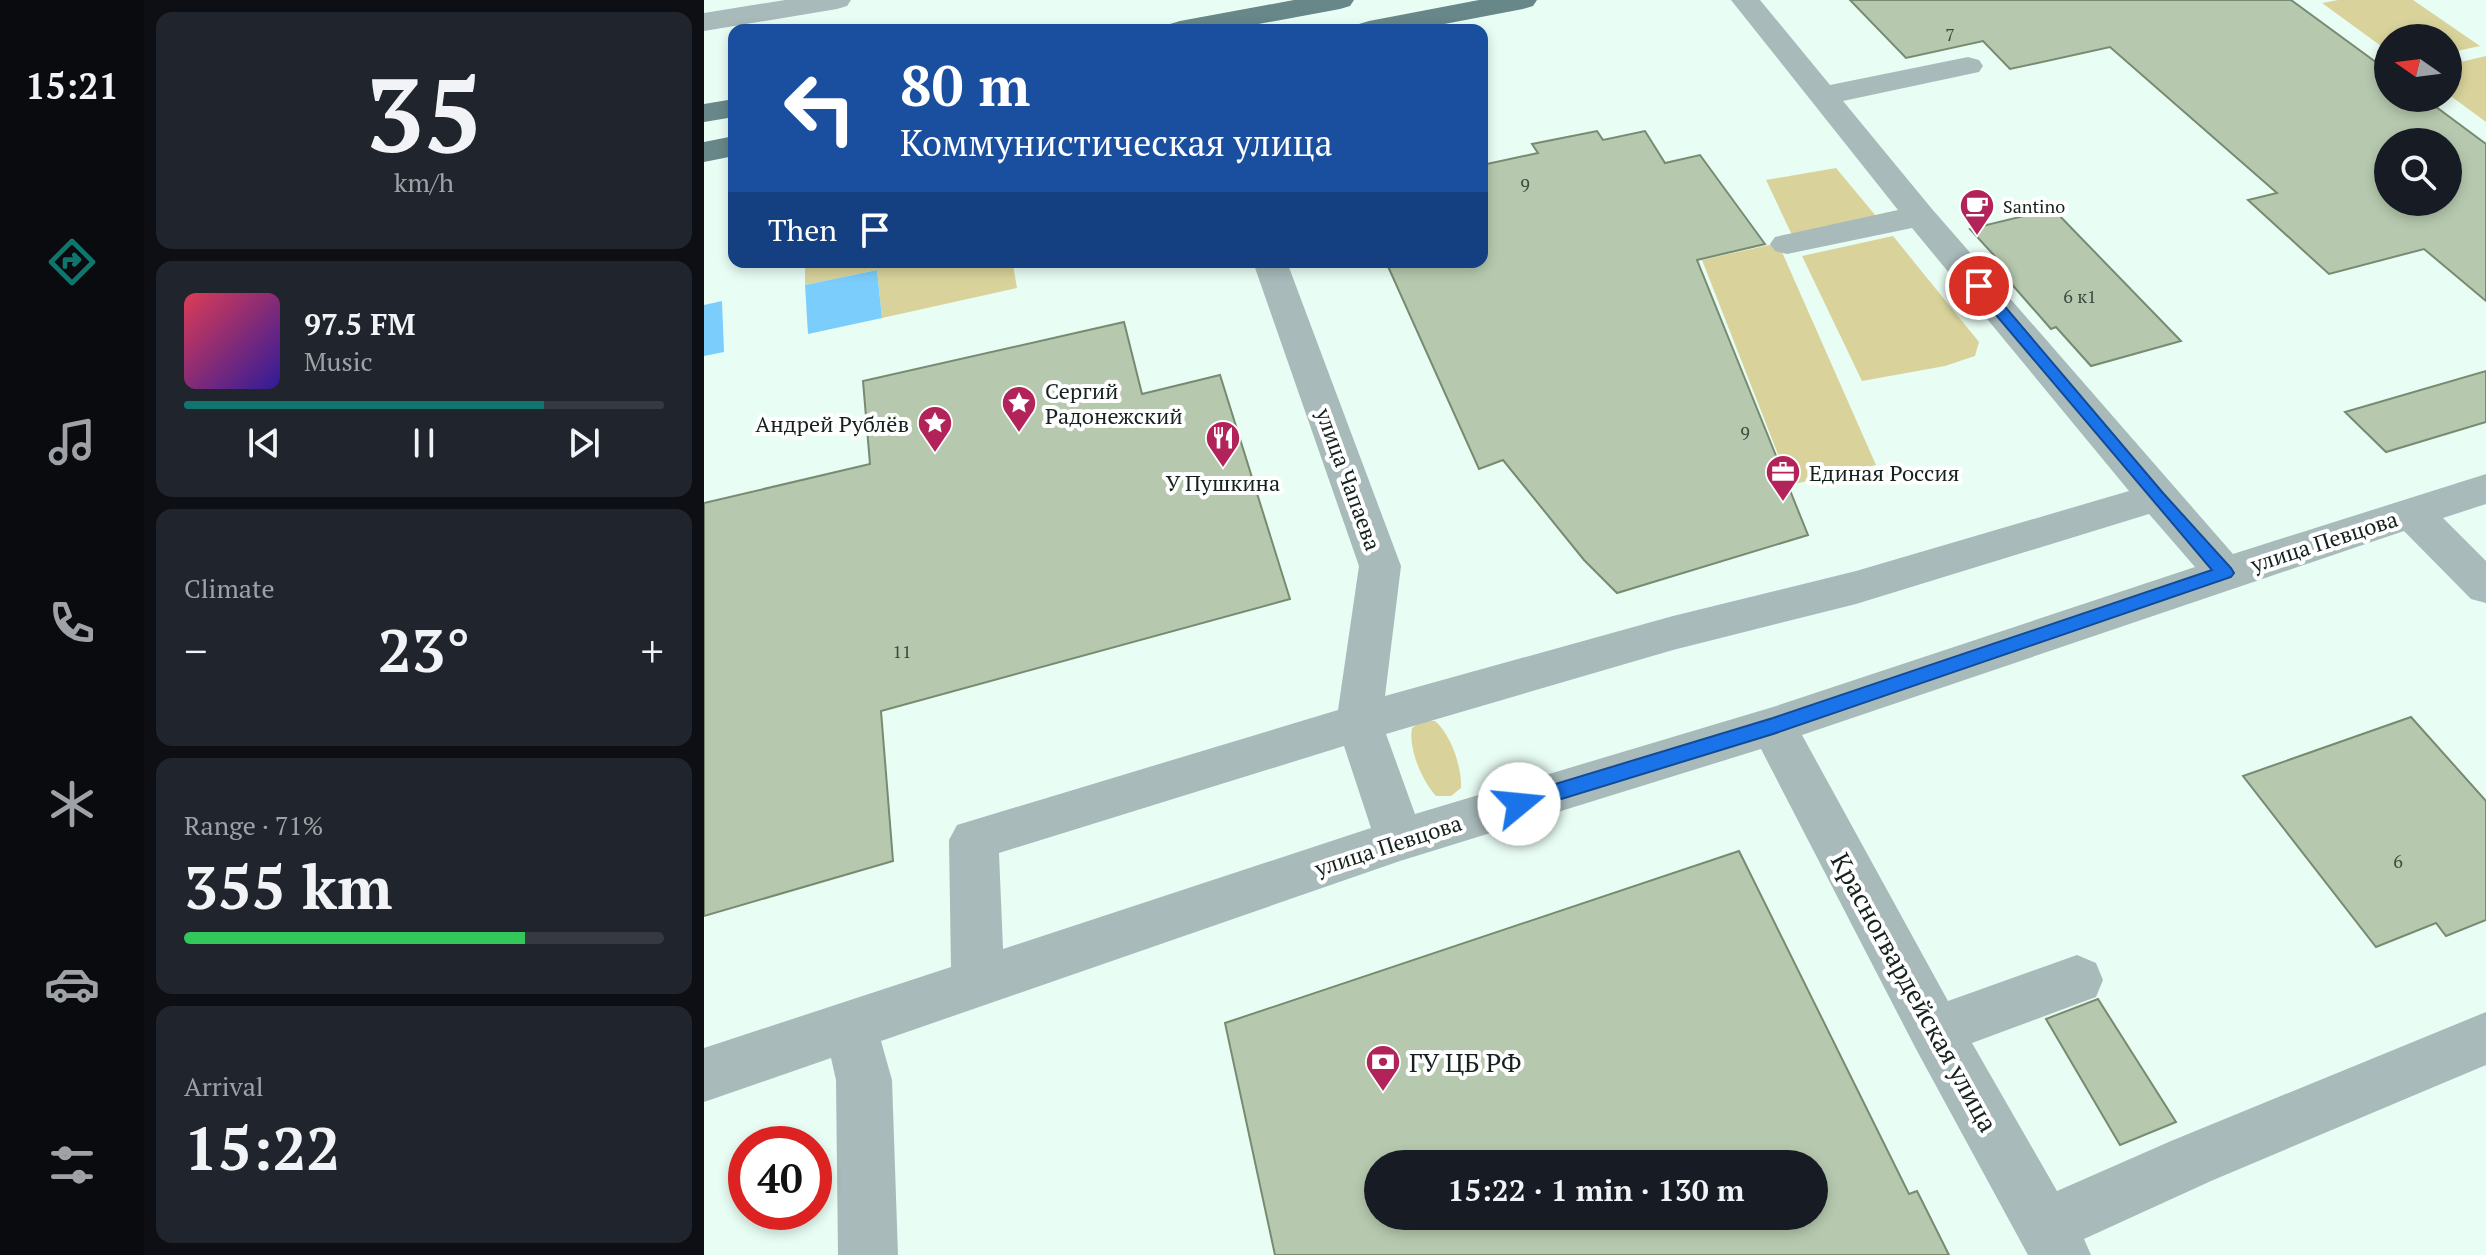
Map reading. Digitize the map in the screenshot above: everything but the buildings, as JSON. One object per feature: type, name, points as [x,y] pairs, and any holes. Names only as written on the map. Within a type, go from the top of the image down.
[{"type":"main road","points":[[1222,24],[1340,0]]},
{"type":"main road","points":[[1400,24],[1523,0]]},
{"type":"main road","points":[[704,113],[728,109]]},
{"type":"main road","points":[[704,152],[728,147]]},
{"type":"street","points":[[704,22],[837,0]]},
{"type":"street","points":[[1745,0],[1920,216],[2225,573]]},
{"type":"street","points":[[1824,96],[1968,66]]},
{"type":"street","points":[[1787,244],[1920,216]]},
{"type":"street","name":"улица Чапаева","points":[[1272,268],[1380,566],[1359,723],[1400,840]]},
{"type":"street","name":"улица Певцова","points":[[704,1075],[1400,840],[1773,726],[2225,573],[2486,489]]},
{"type":"street","points":[[978,983],[974,840],[1359,723],[1673,633],[1732,620],[1896,574],[2157,497]]},
{"type":"street","points":[[2412,513],[2486,587]]},
{"type":"street","name":"Красногвардейская улица","points":[[1773,726],[1935,1031],[2053,1241]]},
{"type":"street","points":[[1935,1031],[2077,980]]},
{"type":"street","points":[[851,1027],[864,1080],[868,1255]]},
{"type":"street","points":[[2053,1241],[2191,1161],[2486,1038]]},
{"type":"shaded area","points":[[2338,0],[2413,0],[2448,24],[2374,24],[2374,41],[2322,3]]},
{"type":"shaded area","points":[[2462,34],[2480,46],[2462,50]]},
{"type":"shaded area","points":[[2486,56],[2486,122],[2462,104],[2462,62]]},
{"type":"shaded area","points":[[1836,168],[1876,216],[1792,235],[1766,180]]},
{"type":"shaded area","points":[[1893,236],[1979,342],[1975,356],[1945,366],[1862,381],[1802,256]]},
{"type":"shaded area","points":[[1778,243],[1876,465],[1790,485],[1702,260]]},
{"type":"shaded area","points":[[805,268],[1014,268],[1017,288],[882,318],[877,270],[805,285]]},
{"type":"shaded area","points":[[1422,721],[1435,721],[1446,734],[1454,752],[1461,788],[1451,796],[1436,796],[1417,764],[1411,736],[1412,728]]},
{"type":"water","points":[[877,270],[882,318],[808,334],[805,285]]},
{"type":"water","points":[[722,301],[724,352],[704,356],[704,305]]},
{"type":"place","name":"Santino","points":[[1977,237]]},
{"type":"place","name":"Сергий Радонежский","points":[[1019,434]]},
{"type":"place","name":"Андрей Рублёв","points":[[935,454]]},
{"type":"place","name":"У Пушкина","points":[[1223,469]]},
{"type":"place","name":"Единая Россия","points":[[1783,503]]},
{"type":"place","name":"ГУ ЦБ РФ","points":[[1383,1093]]},
{"type":"route","points":[[1519,804],[1773,726],[2225,573],[1979,286]]}]
